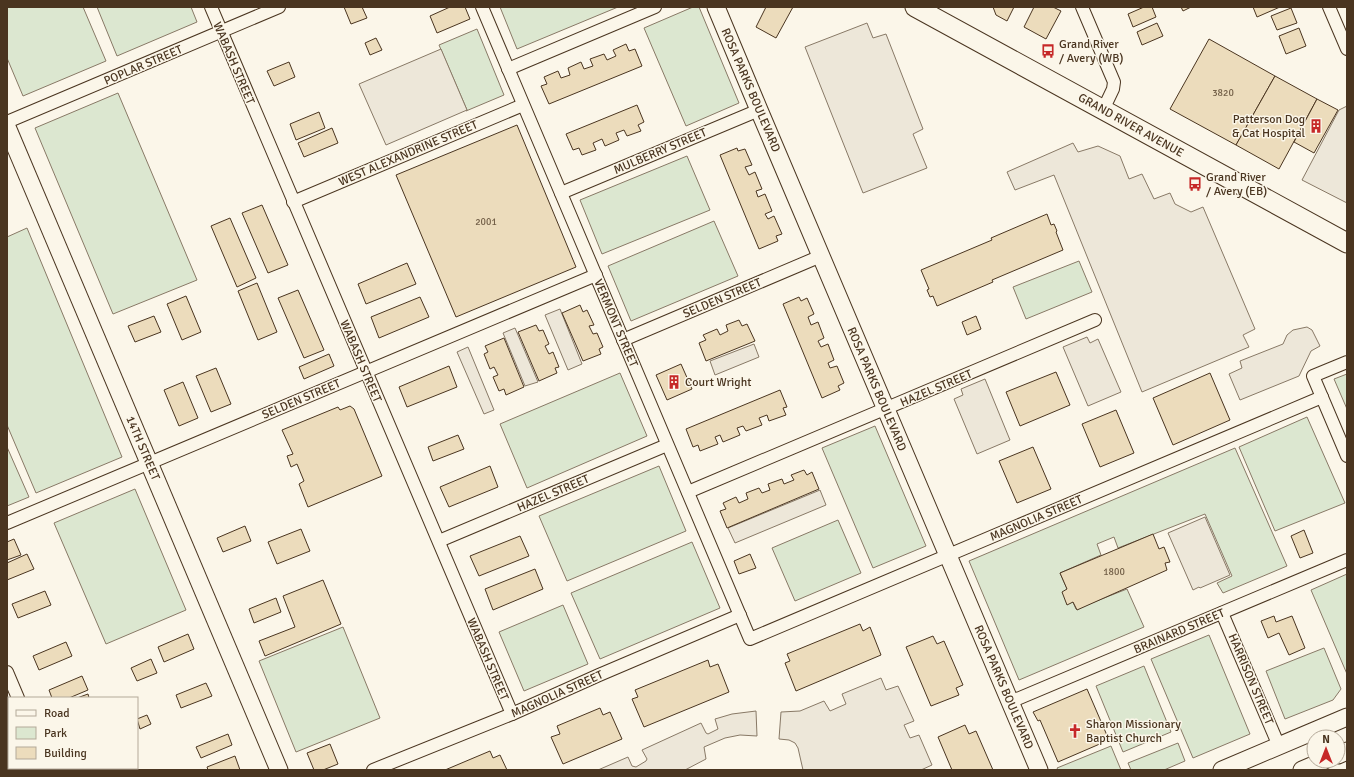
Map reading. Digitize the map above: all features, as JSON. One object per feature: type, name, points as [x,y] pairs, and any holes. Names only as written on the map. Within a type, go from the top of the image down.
[{"type":"main road","name":"GRAND RIVER AVENUE","points":[[915,7],[1347,243]]},
{"type":"street","name":"WABASH STREET","points":[[211,7],[414,487],[439,541],[458,590],[512,714]]},
{"type":"street","name":"POPLAR STREET","points":[[7,122],[279,7]]},
{"type":"street","name":"VERMONT STREET","points":[[482,7],[750,639]]},
{"type":"street","points":[[508,69],[655,7]]},
{"type":"street","name":"ROSA PARKS BOULEVARD","points":[[716,7],[1039,770]]},
{"type":"street","points":[[1082,7],[1114,82],[1113,89],[1103,110]]},
{"type":"street","points":[[1329,7],[1347,48]]},
{"type":"street","name":"WEST ALEXANDRINE STREET","points":[[293,202],[523,105]]},
{"type":"street","name":"MULBERRY STREET","points":[[561,193],[759,110]]},
{"type":"street","name":"14TH STREET","points":[[7,127],[279,770]]},
{"type":"street","name":"SELDEN STREET","points":[[623,340],[821,256]]},
{"type":"street","name":"SELDEN STREET","points":[[7,523],[596,275]]},
{"type":"street","name":"HAZEL STREET","points":[[688,492],[1095,320]]},
{"type":"street","points":[[1347,362],[1313,376],[1347,456]]},
{"type":"street","name":"MAGNOLIA STREET","points":[[750,639],[1322,397]]},
{"type":"street","name":"HAZEL STREET","points":[[439,541],[667,445]]},
{"type":"street","name":"BRAINARD STREET","points":[[1010,702],[1347,560]]},
{"type":"street","name":"HARRISON STREET","points":[[1222,613],[1279,746]]},
{"type":"street","name":"MAGNOLIA STREET","points":[[373,770],[512,714],[599,675],[740,616]]},
{"type":"street","points":[[7,672],[18,697]]},
{"type":"street","points":[[1222,770],[1279,746],[1342,723]]},
{"type":"green space","points":[[7,7],[83,7],[106,61],[23,96],[7,58]]},
{"type":"green space","points":[[97,7],[191,7],[197,22],[117,56]]},
{"type":"green space","points":[[500,7],[618,7],[517,49]]},
{"type":"green space","points":[[693,7],[699,7],[739,103],[686,126],[644,28]]},
{"type":"green space","points":[[477,29],[504,95],[466,111],[467,110],[439,45]]},
{"type":"green space","points":[[118,93],[197,280],[113,314],[35,128]]},
{"type":"green space","points":[[687,156],[710,210],[602,254],[580,200]]},
{"type":"green space","points":[[714,221],[738,276],[631,321],[608,266]]},
{"type":"green space","points":[[27,228],[122,457],[36,493],[7,425],[7,237]]},
{"type":"green space","points":[[1079,261],[1092,292],[1026,319],[1013,287]]},
{"type":"green space","points":[[620,373],[647,436],[527,488],[500,424]]},
{"type":"green space","points":[[1347,374],[1347,409],[1334,379]]},
{"type":"green space","points":[[1307,417],[1345,503],[1275,531],[1239,447]]},
{"type":"green space","points":[[875,426],[926,546],[873,568],[822,448]]},
{"type":"green space","points":[[7,447],[29,497],[7,506]]},
{"type":"green space","points":[[1235,448],[1287,566],[1223,593],[1217,583],[1232,576],[1205,514],[1118,548],[1114,537],[1097,544],[1101,555],[1060,573],[1076,609],[1127,589],[1144,627],[1019,680],[969,561]]},
{"type":"green space","points":[[659,466],[686,531],[567,581],[539,516]]},
{"type":"green space","points":[[135,489],[186,610],[106,644],[54,523]]},
{"type":"green space","points":[[838,520],[861,573],[795,601],[772,548]]},
{"type":"green space","points":[[692,542],[720,608],[600,659],[571,593]]},
{"type":"green space","points":[[1347,574],[1347,674],[1311,590]]},
{"type":"green space","points":[[563,605],[588,664],[524,691],[499,632]]},
{"type":"green space","points":[[343,627],[380,718],[296,752],[259,661]]},
{"type":"green space","points":[[1209,635],[1250,734],[1193,758],[1151,659]]},
{"type":"green space","points":[[1324,648],[1341,689],[1333,700],[1285,719],[1266,671]]},
{"type":"green space","points":[[1144,666],[1171,732],[1123,752],[1096,686]]},
{"type":"green space","points":[[1178,743],[1185,761],[1164,770],[1131,770],[1128,763]]},
{"type":"green space","points":[[1111,746],[1121,770],[1058,770],[1057,768]]},
{"type":"shaded area","points":[[867,23],[873,38],[886,34],[923,129],[913,134],[927,168],[863,193],[805,47]]},
{"type":"shaded area","points":[[441,49],[467,110],[386,145],[359,84]]},
{"type":"shaded area","points":[[1347,106],[1347,203],[1302,180],[1339,110]]},
{"type":"shaded area","points":[[1073,143],[1078,152],[1098,146],[1120,156],[1129,179],[1142,174],[1154,199],[1170,193],[1175,204],[1191,212],[1203,207],[1255,329],[1243,335],[1249,347],[1142,392],[1054,175],[1015,190],[1007,172]]},
{"type":"shaded area","points":[[560,309],[582,364],[568,370],[545,315]]},
{"type":"shaded area","points":[[1307,327],[1312,330],[1320,346],[1311,351],[1299,376],[1240,400],[1229,374],[1242,368],[1240,361],[1283,344],[1287,335],[1293,330]]},
{"type":"shaded area","points":[[515,328],[538,382],[525,386],[503,333]]},
{"type":"shaded area","points":[[1087,337],[1090,343],[1098,339],[1121,392],[1088,406],[1063,347]]},
{"type":"shaded area","points":[[754,344],[759,357],[715,375],[710,361]]},
{"type":"shaded area","points":[[468,347],[494,410],[484,414],[457,352]]},
{"type":"shaded area","points":[[985,379],[1010,440],[977,454],[954,399],[963,395],[961,389]]},
{"type":"shaded area","points":[[820,490],[826,505],[735,543],[728,528]]},
{"type":"shaded area","points":[[1205,517],[1230,575],[1193,590],[1168,533]]},
{"type":"shaded area","points":[[881,678],[886,690],[898,686],[914,721],[904,725],[910,738],[919,735],[932,765],[921,770],[803,770],[798,748],[795,743],[789,740],[779,739],[781,712],[800,711],[824,701],[830,711],[846,704],[842,694]]},
{"type":"shaded area","points":[[756,711],[757,736],[740,735],[725,738],[704,747],[706,759],[685,770],[598,770],[628,757],[632,766],[636,767],[647,759],[642,750],[701,723],[708,734],[718,729],[715,719],[732,714]]},
{"type":"building","points":[[344,7],[362,7],[367,18],[351,24]]},
{"type":"building","points":[[450,7],[465,7],[470,19],[437,33],[430,16]]},
{"type":"building","points":[[766,7],[793,7],[776,38],[756,27]]},
{"type":"building","points":[[993,7],[1014,7],[1007,21],[996,15]]},
{"type":"building","points":[[1034,7],[1053,7],[1061,11],[1046,39],[1024,27]]},
{"type":"building","points":[[1144,7],[1152,7],[1156,17],[1133,27],[1128,14]]},
{"type":"building","points":[[1181,7],[1191,7],[1183,11]]},
{"type":"building","points":[[1253,7],[1280,7],[1257,17]]},
{"type":"building","points":[[1291,8],[1297,23],[1277,30],[1271,16]]},
{"type":"building","points":[[1157,23],[1163,36],[1142,45],[1137,32]]},
{"type":"building","points":[[1299,28],[1306,46],[1286,54],[1279,36]]},
{"type":"building","points":[[376,38],[382,50],[370,55],[365,43]]},
{"type":"building","points":[[1209,39],[1275,76],[1236,145],[1170,109]]},
{"type":"building","points":[[626,44],[629,51],[635,49],[642,66],[549,104],[541,86],[547,84],[544,77],[558,71],[561,78],[570,75],[568,68],[581,62],[584,69],[593,66],[590,59],[604,54],[607,60],[616,56],[613,50]]},
{"type":"building","points":[[289,62],[295,77],[274,86],[267,71]]},
{"type":"building","points":[[1275,76],[1317,99],[1279,169],[1236,145]]},
{"type":"building","name":"Patterson Dog & Cat Hospital","points":[[1317,99],[1338,110],[1314,153],[1294,142]]},
{"type":"building","points":[[637,105],[644,122],[638,125],[641,131],[627,136],[624,130],[616,133],[619,140],[605,146],[602,139],[593,143],[596,150],[582,155],[579,148],[573,150],[566,134]]},
{"type":"building","points":[[319,112],[325,128],[296,140],[290,124]]},
{"type":"building","points":[[517,125],[576,267],[456,317],[396,175]]},
{"type":"building","points":[[332,128],[338,143],[304,157],[298,143]]},
{"type":"building","points":[[737,148],[738,151],[745,149],[752,165],[745,167],[749,175],[755,172],[762,189],[756,191],[758,197],[765,194],[772,211],[765,214],[768,219],[774,216],[782,234],[776,236],[778,241],[759,249],[720,155]]},
{"type":"building","points":[[262,205],[288,265],[268,273],[242,213]]},
{"type":"building","points":[[1047,214],[1051,225],[1054,224],[1063,250],[992,280],[993,282],[937,306],[933,296],[930,297],[927,290],[929,289],[921,270],[992,240],[991,238]]},
{"type":"building","points":[[230,218],[256,278],[237,287],[211,226]]},
{"type":"building","points":[[407,263],[416,284],[366,304],[358,284]]},
{"type":"building","points":[[257,283],[277,332],[258,340],[238,291]]},
{"type":"building","points":[[298,290],[324,350],[304,358],[278,298]]},
{"type":"building","points":[[186,296],[201,332],[182,340],[167,304]]},
{"type":"building","points":[[420,297],[429,317],[379,338],[371,317]]},
{"type":"building","points":[[799,297],[801,301],[807,298],[814,314],[808,317],[811,325],[818,322],[824,338],[818,341],[821,347],[828,344],[834,360],[828,363],[830,368],[837,366],[844,383],[838,386],[840,390],[822,398],[783,304]]},
{"type":"building","points":[[580,305],[583,312],[587,310],[594,325],[589,326],[593,334],[597,333],[603,347],[599,349],[601,354],[583,361],[562,313]]},
{"type":"building","points":[[154,316],[161,332],[135,342],[128,326]]},
{"type":"building","points":[[976,316],[981,329],[967,335],[962,322]]},
{"type":"building","points":[[739,320],[742,326],[747,324],[755,341],[706,361],[699,343],[706,340],[703,335],[717,329],[720,335],[728,331],[726,325]]},
{"type":"building","points":[[536,325],[539,331],[543,330],[549,344],[545,346],[549,354],[553,352],[559,367],[555,368],[557,373],[539,381],[518,332]]},
{"type":"building","points":[[504,338],[524,387],[506,395],[504,389],[499,391],[493,377],[498,375],[494,367],[490,369],[484,354],[488,352],[485,346]]},
{"type":"building","points":[[329,354],[334,366],[304,379],[299,367]]},
{"type":"building","name":"Court Wright","points":[[681,364],[692,389],[667,400],[656,375]]},
{"type":"building","points":[[449,366],[457,387],[407,407],[399,387]]},
{"type":"building","points":[[216,368],[231,404],[211,412],[196,376]]},
{"type":"building","points":[[1056,372],[1070,405],[1020,426],[1006,392]]},
{"type":"building","points":[[1210,373],[1230,420],[1173,445],[1153,398]]},
{"type":"building","points":[[183,382],[198,418],[179,426],[164,390]]},
{"type":"building","points":[[780,390],[787,407],[783,408],[786,415],[769,421],[767,415],[759,418],[762,425],[746,431],[743,426],[737,428],[740,435],[723,442],[720,435],[715,437],[718,444],[700,451],[698,445],[693,447],[686,429]]},
{"type":"building","points":[[350,406],[354,409],[382,476],[308,507],[299,484],[304,481],[297,464],[291,467],[287,456],[293,454],[282,430],[338,407],[340,410]]},
{"type":"building","points":[[1116,410],[1134,453],[1100,467],[1082,424]]},
{"type":"building","points":[[458,435],[464,449],[433,461],[428,447]]},
{"type":"building","points":[[1033,447],[1051,489],[1017,503],[999,461]]},
{"type":"building","points":[[490,466],[498,487],[449,507],[440,487]]},
{"type":"building","points":[[804,470],[807,475],[812,472],[819,489],[727,528],[720,511],[726,509],[723,503],[736,497],[739,503],[748,499],[746,493],[759,488],[762,493],[770,490],[768,484],[782,479],[784,484],[794,480],[791,475]]},
{"type":"building","points":[[245,526],[251,541],[223,552],[217,538]]},
{"type":"building","points":[[301,529],[310,551],[277,564],[268,542]]},
{"type":"building","points":[[1304,530],[1313,553],[1300,558],[1291,536]]},
{"type":"building","points":[[1153,534],[1159,549],[1164,547],[1170,562],[1165,563],[1167,570],[1077,610],[1073,602],[1067,605],[1062,592],[1067,589],[1060,573]]},
{"type":"building","points":[[520,536],[529,556],[479,576],[470,556]]},
{"type":"building","points":[[14,539],[21,555],[7,560],[7,542]]},
{"type":"building","points":[[27,554],[34,569],[7,580],[7,563]]},
{"type":"building","points":[[750,554],[756,568],[739,574],[734,561]]},
{"type":"building","points":[[535,569],[543,589],[493,610],[485,589]]},
{"type":"building","points":[[323,580],[341,624],[265,656],[259,641],[295,627],[283,596]]},
{"type":"building","points":[[45,591],[51,605],[18,618],[12,604]]},
{"type":"building","points":[[276,598],[281,612],[254,623],[249,609]]},
{"type":"building","points":[[1274,616],[1276,622],[1292,616],[1305,648],[1289,655],[1279,633],[1268,638],[1261,621]]},
{"type":"building","points":[[860,624],[863,631],[870,627],[881,655],[796,691],[785,663],[790,661],[787,654]]},
{"type":"building","points":[[188,634],[194,649],[164,662],[158,647]]},
{"type":"building","points":[[933,636],[937,644],[944,641],[963,685],[956,688],[959,695],[931,706],[906,647]]},
{"type":"building","points":[[66,642],[72,656],[39,670],[33,656]]},
{"type":"building","points":[[151,659],[157,673],[137,681],[131,668]]},
{"type":"building","points":[[708,660],[710,667],[718,664],[729,692],[644,727],[632,699],[638,697],[635,690]]},
{"type":"building","points":[[82,676],[88,690],[71,697],[52,697],[49,690]]},
{"type":"building","points":[[206,683],[212,696],[181,708],[176,695]]},
{"type":"building","name":"Sharon Missionary Baptist Church","points":[[1087,689],[1109,740],[1058,762],[1040,720],[1038,721],[1033,712]]},
{"type":"building","points":[[88,694],[89,697],[80,697]]},
{"type":"building","points":[[600,708],[603,715],[610,712],[622,739],[563,764],[551,737],[560,734],[557,726]]},
{"type":"building","points":[[147,715],[151,724],[140,729],[138,719]]},
{"type":"building","points":[[965,725],[969,734],[976,731],[993,770],[952,770],[938,737]]},
{"type":"building","points":[[228,734],[232,745],[201,758],[196,747]]},
{"type":"building","points":[[330,744],[338,764],[323,770],[314,770],[307,753]]},
{"type":"building","points":[[7,745],[8,769],[18,770],[7,770]]},
{"type":"building","points":[[490,751],[493,758],[500,755],[507,770],[445,770]]},
{"type":"building","points":[[235,756],[240,770],[208,770],[207,767]]},
{"type":"building","points":[[120,769],[120,770],[95,770]]},
{"type":"place","name":"Grand River / Avery (WB)","points":[[1048,51]]},
{"type":"place","name":"Patterson Dog & Cat Hospital","points":[[1316,126]]},
{"type":"place","name":"Grand River / Avery (EB)","points":[[1195,184]]},
{"type":"place","name":"Court Wright","points":[[674,382]]},
{"type":"place","name":"Sharon Missionary Baptist Church","points":[[1075,731]]}]
